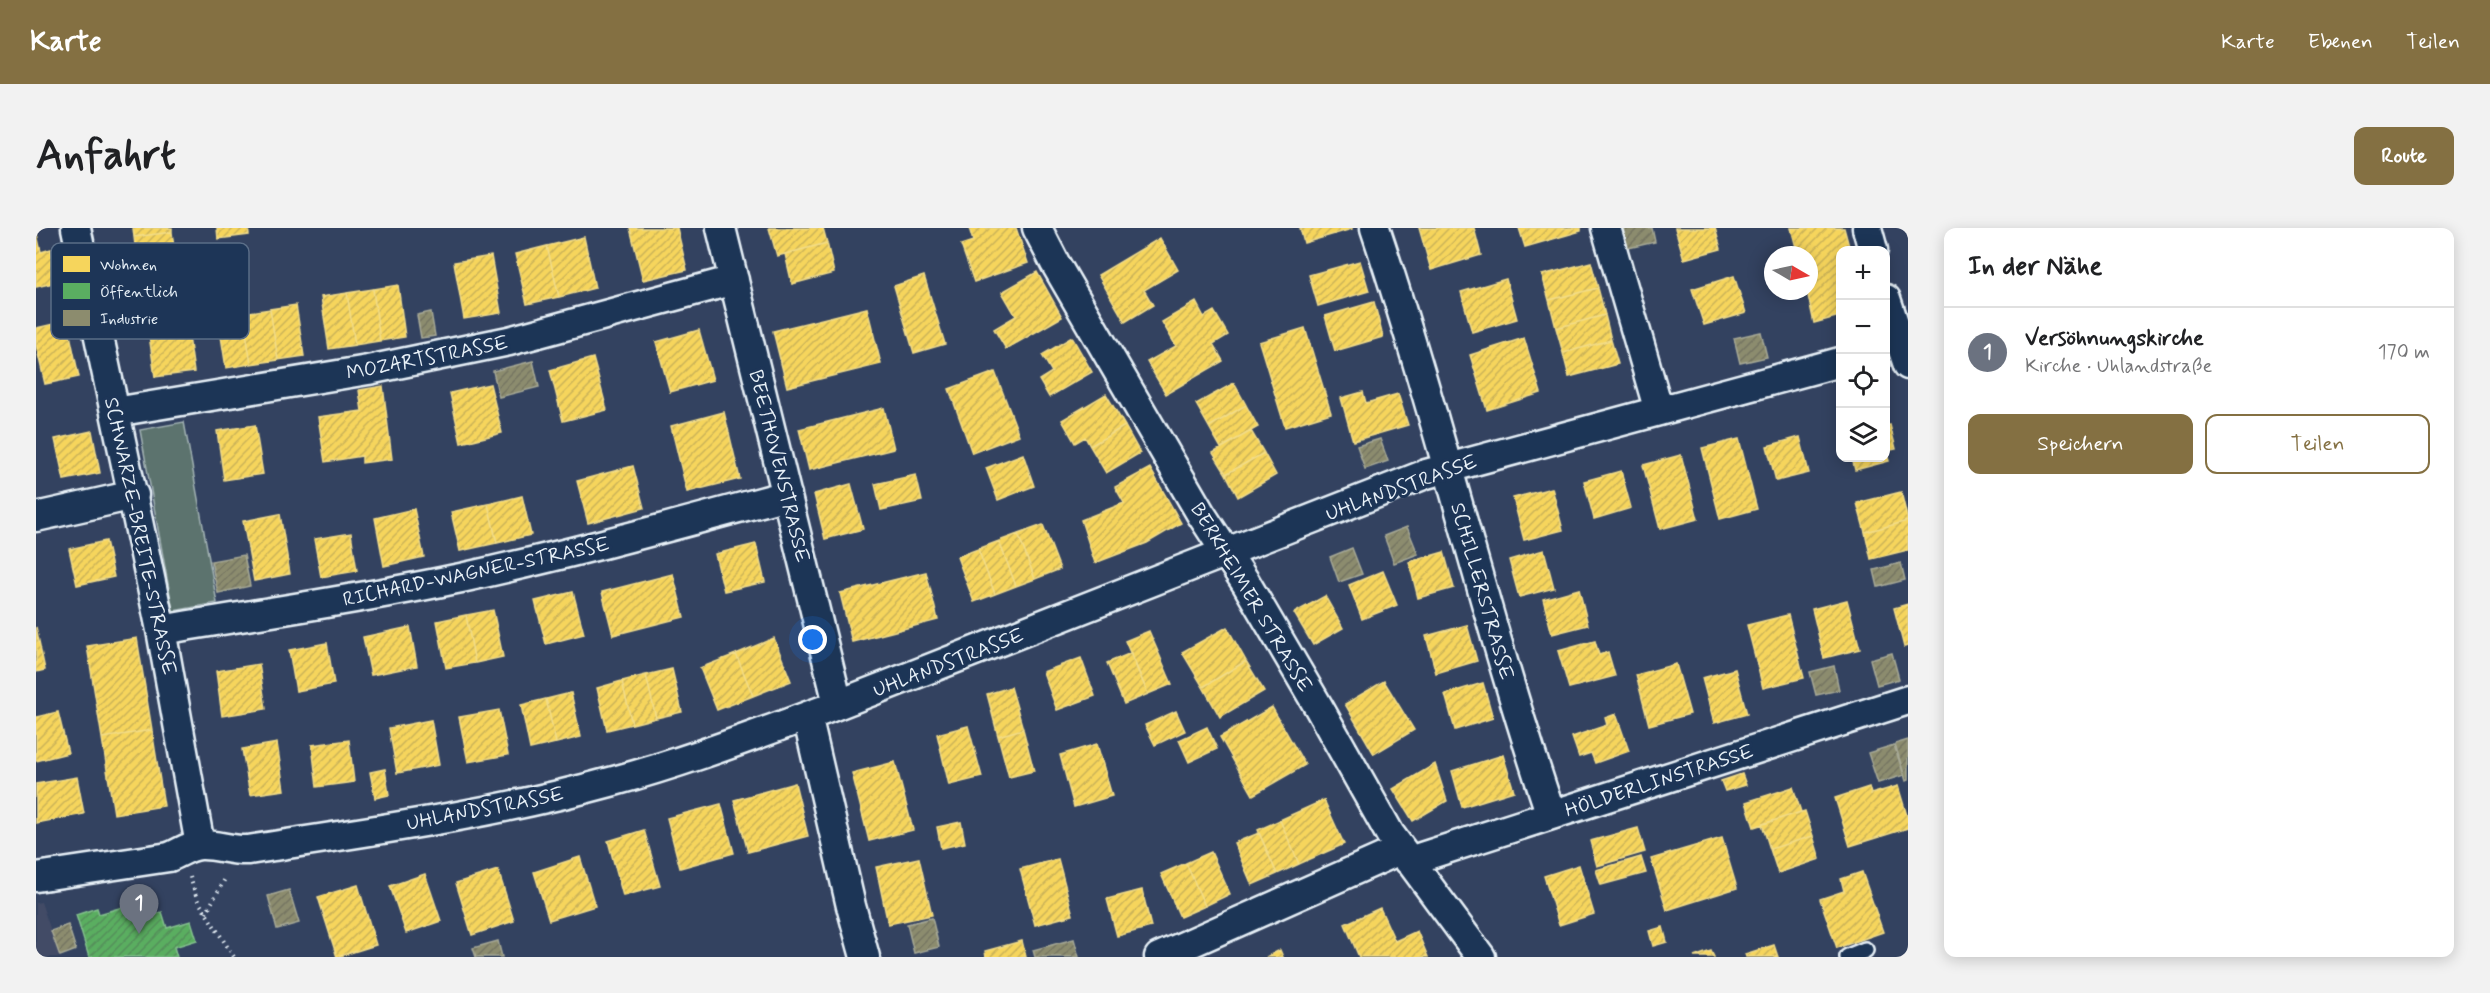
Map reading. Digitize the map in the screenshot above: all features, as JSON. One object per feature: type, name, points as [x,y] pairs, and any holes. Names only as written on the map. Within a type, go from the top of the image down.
[{"type":"street","name":"SCHWARZE-BREITE-STRASSE","points":[[76,228],[79,243]]},
{"type":"street","name":"BEETHOVENSTRASSE","points":[[721,228],[838,704]]},
{"type":"street","name":"BERKHEIMER STRASSE","points":[[1037,228],[1201,514],[1226,552],[1405,855],[1481,957]]},
{"type":"street","name":"SCHILLERSTRASSE","points":[[1376,228],[1406,319],[1511,688],[1551,815]]},
{"type":"street","points":[[1606,228],[1659,411]]},
{"type":"street","points":[[1867,228],[1872,246]]},
{"type":"street","name":"MOZARTSTRASSE","points":[[115,412],[369,370],[499,343],[550,332],[734,280]]},
{"type":"street","points":[[1886,300],[1900,349]]},
{"type":"street","name":"SCHWARZE-BREITE-STRASSE","points":[[100,339],[161,630],[190,849]]},
{"type":"street","name":"UHLANDSTRASSE","points":[[36,877],[154,860],[190,849],[248,850],[482,811],[585,789],[654,770],[807,716],[1448,467],[1836,363]]},
{"type":"street","points":[[36,517],[134,495]]},
{"type":"street","name":"RICHARD-WAGNER-STRASSE","points":[[161,630],[317,605],[460,578],[545,559],[787,495]]},
{"type":"street","name":"HÖLDERLINSTRASSE","points":[[1159,957],[1405,855],[1551,815],[1908,700]]},
{"type":"street","points":[[807,716],[865,957]]},
{"type":"lane","points":[[1848,957],[1865,950]]},
{"type":"path","points":[[190,849],[195,895],[234,957]]},
{"type":"path","points":[[206,913],[222,882],[248,850]]},
{"type":"shaded area","points":[[41,902],[60,957],[36,957],[36,903]]},
{"type":"green space","points":[[184,422],[217,603],[173,611],[140,430]]},
{"type":"building: Wohnen","points":[[133,228],[172,228],[172,232],[134,237]]},
{"type":"building: Wohnen","points":[[217,228],[248,228],[249,235],[218,239]]},
{"type":"building: Wohnen","points":[[630,228],[677,228],[687,270],[643,280]]},
{"type":"building: Wohnen","points":[[769,228],[823,228],[827,243],[777,256]]},
{"type":"building: Wohnen","points":[[969,228],[1016,228],[1028,263],[974,282],[961,245],[973,241]]},
{"type":"building: Wohnen","points":[[1300,228],[1352,228],[1352,229],[1304,243]]},
{"type":"building: Wohnen","points":[[1419,228],[1474,228],[1481,255],[1431,270]]},
{"type":"building: Wohnen","points":[[1519,228],[1581,228],[1581,231],[1525,247]]},
{"type":"building: Wohnen","points":[[1675,228],[1715,228],[1721,249],[1684,259]]},
{"type":"building: Wohnen","points":[[1791,228],[1844,228],[1849,246],[1836,246],[1836,317],[1814,323],[1809,300],[1818,300],[1818,246],[1796,246]]},
{"type":"building: Wohnen","points":[[36,230],[41,252],[51,249],[51,284],[36,287]]},
{"type":"building: Wohnen","points":[[172,232],[173,243],[135,243],[134,237]]},
{"type":"building: Wohnen","points":[[584,237],[595,288],[559,297],[547,246]]},
{"type":"building: Wohnen","points":[[1160,238],[1178,270],[1144,290],[1153,305],[1125,322],[1098,275]]},
{"type":"building: Wohnen","points":[[827,243],[834,273],[792,284],[785,254]]},
{"type":"building: Wohnen","points":[[547,246],[559,297],[527,304],[515,254]]},
{"type":"building: Wohnen","points":[[491,256],[501,313],[464,319],[454,262]]},
{"type":"building: Wohnen","points":[[1360,261],[1369,291],[1318,306],[1309,275]]},
{"type":"building: Wohnen","points":[[1591,262],[1598,288],[1549,300],[1542,275]]},
{"type":"building: Wohnen","points":[[1037,272],[1062,317],[1006,349],[994,329],[1016,316],[1002,292]]},
{"type":"building: Wohnen","points":[[924,276],[945,344],[914,353],[894,286]]},
{"type":"building: Wohnen","points":[[1734,276],[1746,313],[1704,325],[1692,289]]},
{"type":"building: Wohnen","points":[[1506,279],[1517,319],[1472,332],[1461,292]]},
{"type":"building: Wohnen","points":[[398,285],[405,337],[380,341],[373,289]]},
{"type":"building: Wohnen","points":[[1598,288],[1605,315],[1556,328],[1549,300]]},
{"type":"building: Wohnen","points":[[373,289],[380,341],[355,345],[347,293]]},
{"type":"building: Wohnen","points":[[347,293],[355,345],[329,349],[321,297]]},
{"type":"building: Wohnen","points":[[1196,302],[1204,317],[1214,311],[1228,335],[1213,344],[1223,361],[1166,394],[1147,362],[1176,346],[1162,322]]},
{"type":"building: Wohnen","points":[[1374,302],[1383,337],[1335,351],[1325,316]]},
{"type":"building: Wohnen","points":[[296,305],[304,356],[278,360],[270,309]]},
{"type":"building: Wohnen","points":[[867,308],[881,364],[787,387],[773,331]]},
{"type":"building: Wohnen","points":[[270,309],[278,360],[251,364],[247,339],[249,339],[249,312]]},
{"type":"building: Wohnen","points":[[1605,315],[1611,340],[1563,353],[1556,328]]},
{"type":"building: Wohnen","points":[[51,325],[51,339],[71,339],[79,377],[45,384],[36,345],[36,328]]},
{"type":"building: Wohnen","points":[[1305,328],[1331,413],[1285,427],[1259,342]]},
{"type":"building: Wohnen","points":[[699,330],[713,380],[670,392],[656,342]]},
{"type":"building: Wohnen","points":[[1072,337],[1092,372],[1049,397],[1039,380],[1052,372],[1042,355]]},
{"type":"building: Wohnen","points":[[1524,338],[1541,393],[1487,410],[1470,355]]},
{"type":"building: Wohnen","points":[[150,339],[189,339],[194,372],[155,377]]},
{"type":"building: Wohnen","points":[[221,339],[247,339],[251,364],[226,368]]},
{"type":"building: Wohnen","points":[[1611,340],[1618,364],[1569,377],[1563,353]]},
{"type":"building: Wohnen","points":[[593,358],[607,410],[563,421],[550,370]]},
{"type":"building: Wohnen","points":[[995,372],[1019,435],[972,453],[949,389]]},
{"type":"building: Wohnen","points":[[1234,383],[1246,405],[1209,427],[1196,404]]},
{"type":"building: Wohnen","points":[[490,384],[502,433],[461,443],[450,393]]},
{"type":"building: Wohnen","points":[[383,386],[392,459],[362,463],[362,456],[325,462],[318,417],[362,411],[359,390]]},
{"type":"building: Wohnen","points":[[1363,392],[1366,403],[1398,394],[1408,425],[1353,441],[1341,398]]},
{"type":"building: Wohnen","points":[[1106,394],[1125,426],[1090,446],[1085,437],[1075,443],[1062,420]]},
{"type":"building: Wohnen","points":[[1246,405],[1258,427],[1221,448],[1209,427]]},
{"type":"building: Wohnen","points":[[884,408],[894,449],[809,470],[799,429]]},
{"type":"building: Wohnen","points":[[724,412],[740,479],[687,492],[671,426]]},
{"type":"building: Wohnen","points":[[255,425],[263,474],[224,480],[217,431]]},
{"type":"building: Wohnen","points":[[1890,425],[1896,449],[1890,450]]},
{"type":"building: Wohnen","points":[[1125,426],[1140,453],[1106,473],[1090,446]]},
{"type":"building: Wohnen","points":[[92,431],[100,473],[64,480],[55,439]]},
{"type":"building: Wohnen","points":[[1251,431],[1264,453],[1226,474],[1213,453]]},
{"type":"building: Wohnen","points":[[1800,437],[1809,473],[1776,481],[1767,446]]},
{"type":"building: Wohnen","points":[[1739,439],[1757,509],[1720,519],[1702,448]]},
{"type":"building: Wohnen","points":[[1264,453],[1276,475],[1238,497],[1226,474]]},
{"type":"building: Wohnen","points":[[1023,454],[1034,486],[998,500],[986,468]]},
{"type":"building: Wohnen","points":[[1681,455],[1698,519],[1660,529],[1643,465]]},
{"type":"building: Wohnen","points":[[1853,462],[1885,462],[1855,470]]},
{"type":"building: Wohnen","points":[[633,466],[644,508],[588,523],[577,481]]},
{"type":"building: Wohnen","points":[[1150,468],[1181,523],[1147,543],[1095,563],[1081,520],[1124,503],[1115,487]]},
{"type":"building: Wohnen","points":[[1621,471],[1631,508],[1594,519],[1584,481]]},
{"type":"building: Wohnen","points":[[916,475],[922,501],[881,510],[875,484]]},
{"type":"building: Wohnen","points":[[851,484],[863,529],[825,539],[814,494]]},
{"type":"building: Wohnen","points":[[1552,488],[1563,530],[1524,540],[1513,498]]},
{"type":"building: Wohnen","points":[[1901,492],[1908,521],[1865,532],[1857,503]]},
{"type":"building: Wohnen","points":[[522,496],[531,535],[497,543],[488,504]]},
{"type":"building: Wohnen","points":[[488,504],[497,543],[460,551],[451,512]]},
{"type":"building: Wohnen","points":[[414,509],[424,557],[384,566],[375,518]]},
{"type":"building: Wohnen","points":[[280,514],[290,574],[254,581],[243,521]]},
{"type":"building: Wohnen","points":[[1908,521],[1908,550],[1871,559],[1865,532]]},
{"type":"building: Wohnen","points":[[1043,525],[1060,569],[1035,579],[1018,534]]},
{"type":"building: Wohnen","points":[[351,533],[357,571],[321,577],[314,539]]},
{"type":"building: Wohnen","points":[[1018,534],[1035,579],[1016,586],[999,541]]},
{"type":"building: Wohnen","points":[[106,541],[114,577],[77,585],[69,549]]},
{"type":"building: Wohnen","points":[[999,541],[1016,586],[995,594],[978,549]]},
{"type":"building: Wohnen","points":[[756,544],[765,582],[724,591],[715,554]]},
{"type":"building: Wohnen","points":[[978,549],[995,594],[974,602],[957,557]]},
{"type":"building: Wohnen","points":[[1544,550],[1554,588],[1519,597],[1509,560]]},
{"type":"building: Wohnen","points":[[1444,552],[1454,588],[1418,598],[1409,562]]},
{"type":"building: Wohnen","points":[[1383,571],[1397,605],[1362,619],[1349,585]]},
{"type":"building: Wohnen","points":[[926,572],[938,620],[852,642],[840,593]]},
{"type":"building: Wohnen","points":[[673,574],[684,617],[613,635],[602,592]]},
{"type":"building: Wohnen","points":[[1579,589],[1588,625],[1552,634],[1543,599]]},
{"type":"building: Wohnen","points":[[573,592],[584,634],[546,644],[535,601]]},
{"type":"building: Wohnen","points":[[1325,596],[1343,628],[1313,645],[1294,613]]},
{"type":"building: Wohnen","points":[[1847,600],[1860,649],[1824,658],[1812,609]]},
{"type":"building: Wohnen","points":[[1908,604],[1908,646],[1904,647],[1894,608]]},
{"type":"building: Wohnen","points":[[493,610],[503,657],[475,663],[466,615]]},
{"type":"building: Wohnen","points":[[466,615],[475,663],[446,668],[437,621]]},
{"type":"building: Wohnen","points":[[1788,615],[1804,678],[1763,688],[1747,625]]},
{"type":"building: Wohnen","points":[[1467,625],[1477,661],[1436,673],[1426,636]]},
{"type":"building: Wohnen","points":[[36,627],[45,670],[36,672]]},
{"type":"building: Wohnen","points":[[410,627],[417,666],[371,675],[363,637]]},
{"type":"building: Wohnen","points":[[1227,627],[1246,661],[1203,687],[1182,652]]},
{"type":"building: Wohnen","points":[[1149,631],[1172,684],[1148,694],[1125,641]]},
{"type":"building: Wohnen","points":[[137,638],[152,730],[102,738],[87,646]]},
{"type":"building: Wohnen","points":[[774,638],[791,681],[753,696],[736,654]]},
{"type":"building: Wohnen","points":[[1595,641],[1599,655],[1608,652],[1615,676],[1569,688],[1558,651]]},
{"type":"building: Wohnen","points":[[327,643],[334,684],[296,691],[289,650]]},
{"type":"building: Wohnen","points":[[1131,653],[1148,694],[1124,704],[1107,663]]},
{"type":"building: Wohnen","points":[[736,654],[753,696],[717,710],[700,668]]},
{"type":"building: Wohnen","points":[[1081,658],[1095,696],[1057,710],[1043,672]]},
{"type":"building: Wohnen","points":[[1246,661],[1264,691],[1220,717],[1203,687]]},
{"type":"building: Wohnen","points":[[259,664],[266,709],[222,716],[216,671]]},
{"type":"building: Wohnen","points":[[1676,664],[1690,714],[1649,725],[1636,675]]},
{"type":"building: Wohnen","points":[[672,669],[682,712],[656,718],[646,675]]},
{"type":"building: Wohnen","points":[[1735,669],[1747,714],[1714,723],[1702,678]]},
{"type":"building: Wohnen","points":[[646,675],[656,718],[632,724],[622,681]]},
{"type":"building: Wohnen","points":[[622,681],[632,724],[607,730],[597,688]]},
{"type":"building: Wohnen","points":[[1384,681],[1414,730],[1374,754],[1345,704]]},
{"type":"building: Wohnen","points":[[1483,683],[1493,718],[1455,730],[1445,694]]},
{"type":"building: Wohnen","points":[[1011,687],[1023,729],[998,736],[987,694]]},
{"type":"building: Wohnen","points":[[571,693],[581,737],[556,743],[546,699]]},
{"type":"building: Wohnen","points":[[546,699],[556,743],[530,749],[521,705]]},
{"type":"building: Wohnen","points":[[1272,707],[1305,765],[1253,795],[1220,737]]},
{"type":"building: Wohnen","points":[[499,710],[508,755],[468,762],[459,717]]},
{"type":"building: Wohnen","points":[[1176,711],[1185,731],[1155,745],[1145,725]]},
{"type":"building: Wohnen","points":[[58,712],[68,753],[36,761],[36,717]]},
{"type":"building: Wohnen","points":[[1616,714],[1629,751],[1595,763],[1591,753],[1579,757],[1572,737],[1607,725],[1605,718]]},
{"type":"building: Wohnen","points":[[431,720],[439,765],[397,773],[389,728]]},
{"type":"building: Wohnen","points":[[968,726],[982,777],[949,785],[937,734]]},
{"type":"building: Wohnen","points":[[1207,727],[1217,749],[1189,762],[1179,740]]},
{"type":"building: Wohnen","points":[[1023,729],[1034,771],[1009,777],[998,736]]},
{"type":"building: Wohnen","points":[[152,730],[164,806],[114,814],[102,738]]},
{"type":"building: Wohnen","points":[[349,740],[354,782],[317,787],[312,745]]},
{"type":"building: Wohnen","points":[[277,743],[284,790],[250,795],[242,749]]},
{"type":"building: Wohnen","points":[[1097,744],[1112,796],[1074,807],[1060,755]]},
{"type":"building: Wohnen","points":[[1503,755],[1514,791],[1462,807],[1452,771]]},
{"type":"building: Wohnen","points":[[895,762],[913,830],[869,841],[852,773]]},
{"type":"building: Wohnen","points":[[1435,764],[1447,801],[1413,821],[1393,789]]},
{"type":"building: Wohnen","points":[[385,769],[389,795],[375,798],[370,772]]},
{"type":"building: Wohnen","points":[[1742,774],[1746,785],[1725,791],[1721,781]]},
{"type":"building: Wohnen","points":[[77,777],[84,814],[36,823],[36,784]]},
{"type":"building: Wohnen","points":[[795,783],[808,836],[748,852],[734,800]]},
{"type":"building: Wohnen","points":[[1898,786],[1908,819],[1908,828],[1850,846],[1835,798],[1869,787],[1871,794]]},
{"type":"building: Wohnen","points":[[1793,787],[1801,812],[1754,827],[1746,802]]},
{"type":"building: Wohnen","points":[[1324,800],[1344,844],[1299,864],[1280,820]]},
{"type":"building: Wohnen","points":[[721,804],[734,853],[680,868],[667,818]]},
{"type":"building: Wohnen","points":[[1805,811],[1813,836],[1770,849],[1762,824]]},
{"type":"building: Wohnen","points":[[1280,820],[1299,864],[1277,874],[1258,830]]},
{"type":"building: Wohnen","points":[[961,822],[965,843],[941,848],[937,827]]},
{"type":"building: Wohnen","points":[[1638,828],[1645,852],[1597,866],[1590,841]]},
{"type":"building: Wohnen","points":[[644,830],[660,886],[623,896],[608,841]]},
{"type":"building: Wohnen","points":[[1259,833],[1277,874],[1252,885],[1234,843]]},
{"type":"building: Wohnen","points":[[1813,836],[1820,859],[1778,873],[1770,849]]},
{"type":"building: Wohnen","points":[[1722,838],[1737,888],[1667,910],[1651,859]]},
{"type":"building: Wohnen","points":[[1211,852],[1230,894],[1205,906],[1186,863]]},
{"type":"building: Wohnen","points":[[580,857],[595,906],[549,920],[534,872]]},
{"type":"building: Wohnen","points":[[1641,857],[1646,873],[1601,885],[1596,870]]},
{"type":"building: Wohnen","points":[[919,858],[932,915],[888,924],[876,867]]},
{"type":"building: Wohnen","points":[[1058,859],[1073,915],[1035,925],[1020,869]]},
{"type":"building: Wohnen","points":[[1186,863],[1205,906],[1180,917],[1161,874]]},
{"type":"building: Wohnen","points":[[1579,865],[1594,914],[1559,925],[1544,876]]},
{"type":"building: Wohnen","points":[[498,870],[514,921],[472,935],[456,883]]},
{"type":"building: Wohnen","points":[[1862,872],[1883,932],[1837,948],[1820,899],[1844,891],[1841,879]]},
{"type":"building: Wohnen","points":[[425,874],[441,921],[406,933],[390,886]]},
{"type":"building: Wohnen","points":[[358,885],[376,945],[337,957],[318,897]]},
{"type":"building: Wohnen","points":[[1142,890],[1151,927],[1117,936],[1107,899]]},
{"type":"building: Wohnen","points":[[1380,908],[1395,941],[1417,931],[1428,957],[1359,957],[1345,924]]},
{"type":"building: Wohnen","points":[[1663,927],[1667,942],[1653,946],[1649,931]]},
{"type":"building: Wohnen","points":[[1022,941],[1026,957],[986,957],[985,951]]},
{"type":"building: Wohnen","points":[[1774,945],[1778,957],[1746,957],[1745,954]]},
{"type":"building: Wohnen","points":[[1280,950],[1283,957],[1266,957]]},
{"type":"building: Wohnen","points":[[1711,951],[1714,957],[1694,957]]},
{"type":"building: Öffentlich","points":[[133,904],[138,920],[162,912],[167,928],[191,921],[197,940],[174,947],[177,957],[89,957],[76,915],[97,908],[99,914]]},
{"type":"building: Industrie","points":[[1623,228],[1652,228],[1655,242],[1628,248]]},
{"type":"building: Industrie","points":[[431,312],[435,336],[421,338],[417,315]]},
{"type":"building: Industrie","points":[[1761,332],[1767,357],[1740,363],[1734,338]]},
{"type":"building: Industrie","points":[[533,361],[539,387],[499,397],[493,371]]},
{"type":"building: Industrie","points":[[1380,439],[1388,461],[1365,469],[1357,446]]},
{"type":"building: Industrie","points":[[1407,527],[1418,554],[1394,563],[1384,536]]},
{"type":"building: Industrie","points":[[1352,548],[1362,574],[1339,582],[1330,557]]},
{"type":"building: Industrie","points":[[244,555],[250,586],[218,593],[211,561]]},
{"type":"building: Industrie","points":[[1901,563],[1905,580],[1878,587],[1874,570]]},
{"type":"building: Industrie","points":[[1892,653],[1899,679],[1877,685],[1870,659]]},
{"type":"building: Industrie","points":[[1834,666],[1839,690],[1816,695],[1810,672]]},
{"type":"building: Industrie","points":[[1908,740],[1908,780],[1906,781],[1895,744]]},
{"type":"building: Industrie","points":[[1894,745],[1904,775],[1878,783],[1868,753]]},
{"type":"building: Industrie","points":[[289,890],[299,923],[277,929],[268,896]]},
{"type":"building: Industrie","points":[[932,918],[939,947],[914,953],[907,924]]},
{"type":"building: Industrie","points":[[68,925],[76,950],[60,956],[51,931]]},
{"type":"building: Industrie","points":[[1074,939],[1079,957],[1035,957],[1033,950]]},
{"type":"building: Industrie","points":[[498,941],[502,957],[476,957],[473,948]]},
{"type":"place","name":"Versöhnungskirche","points":[[139,934]]}]
